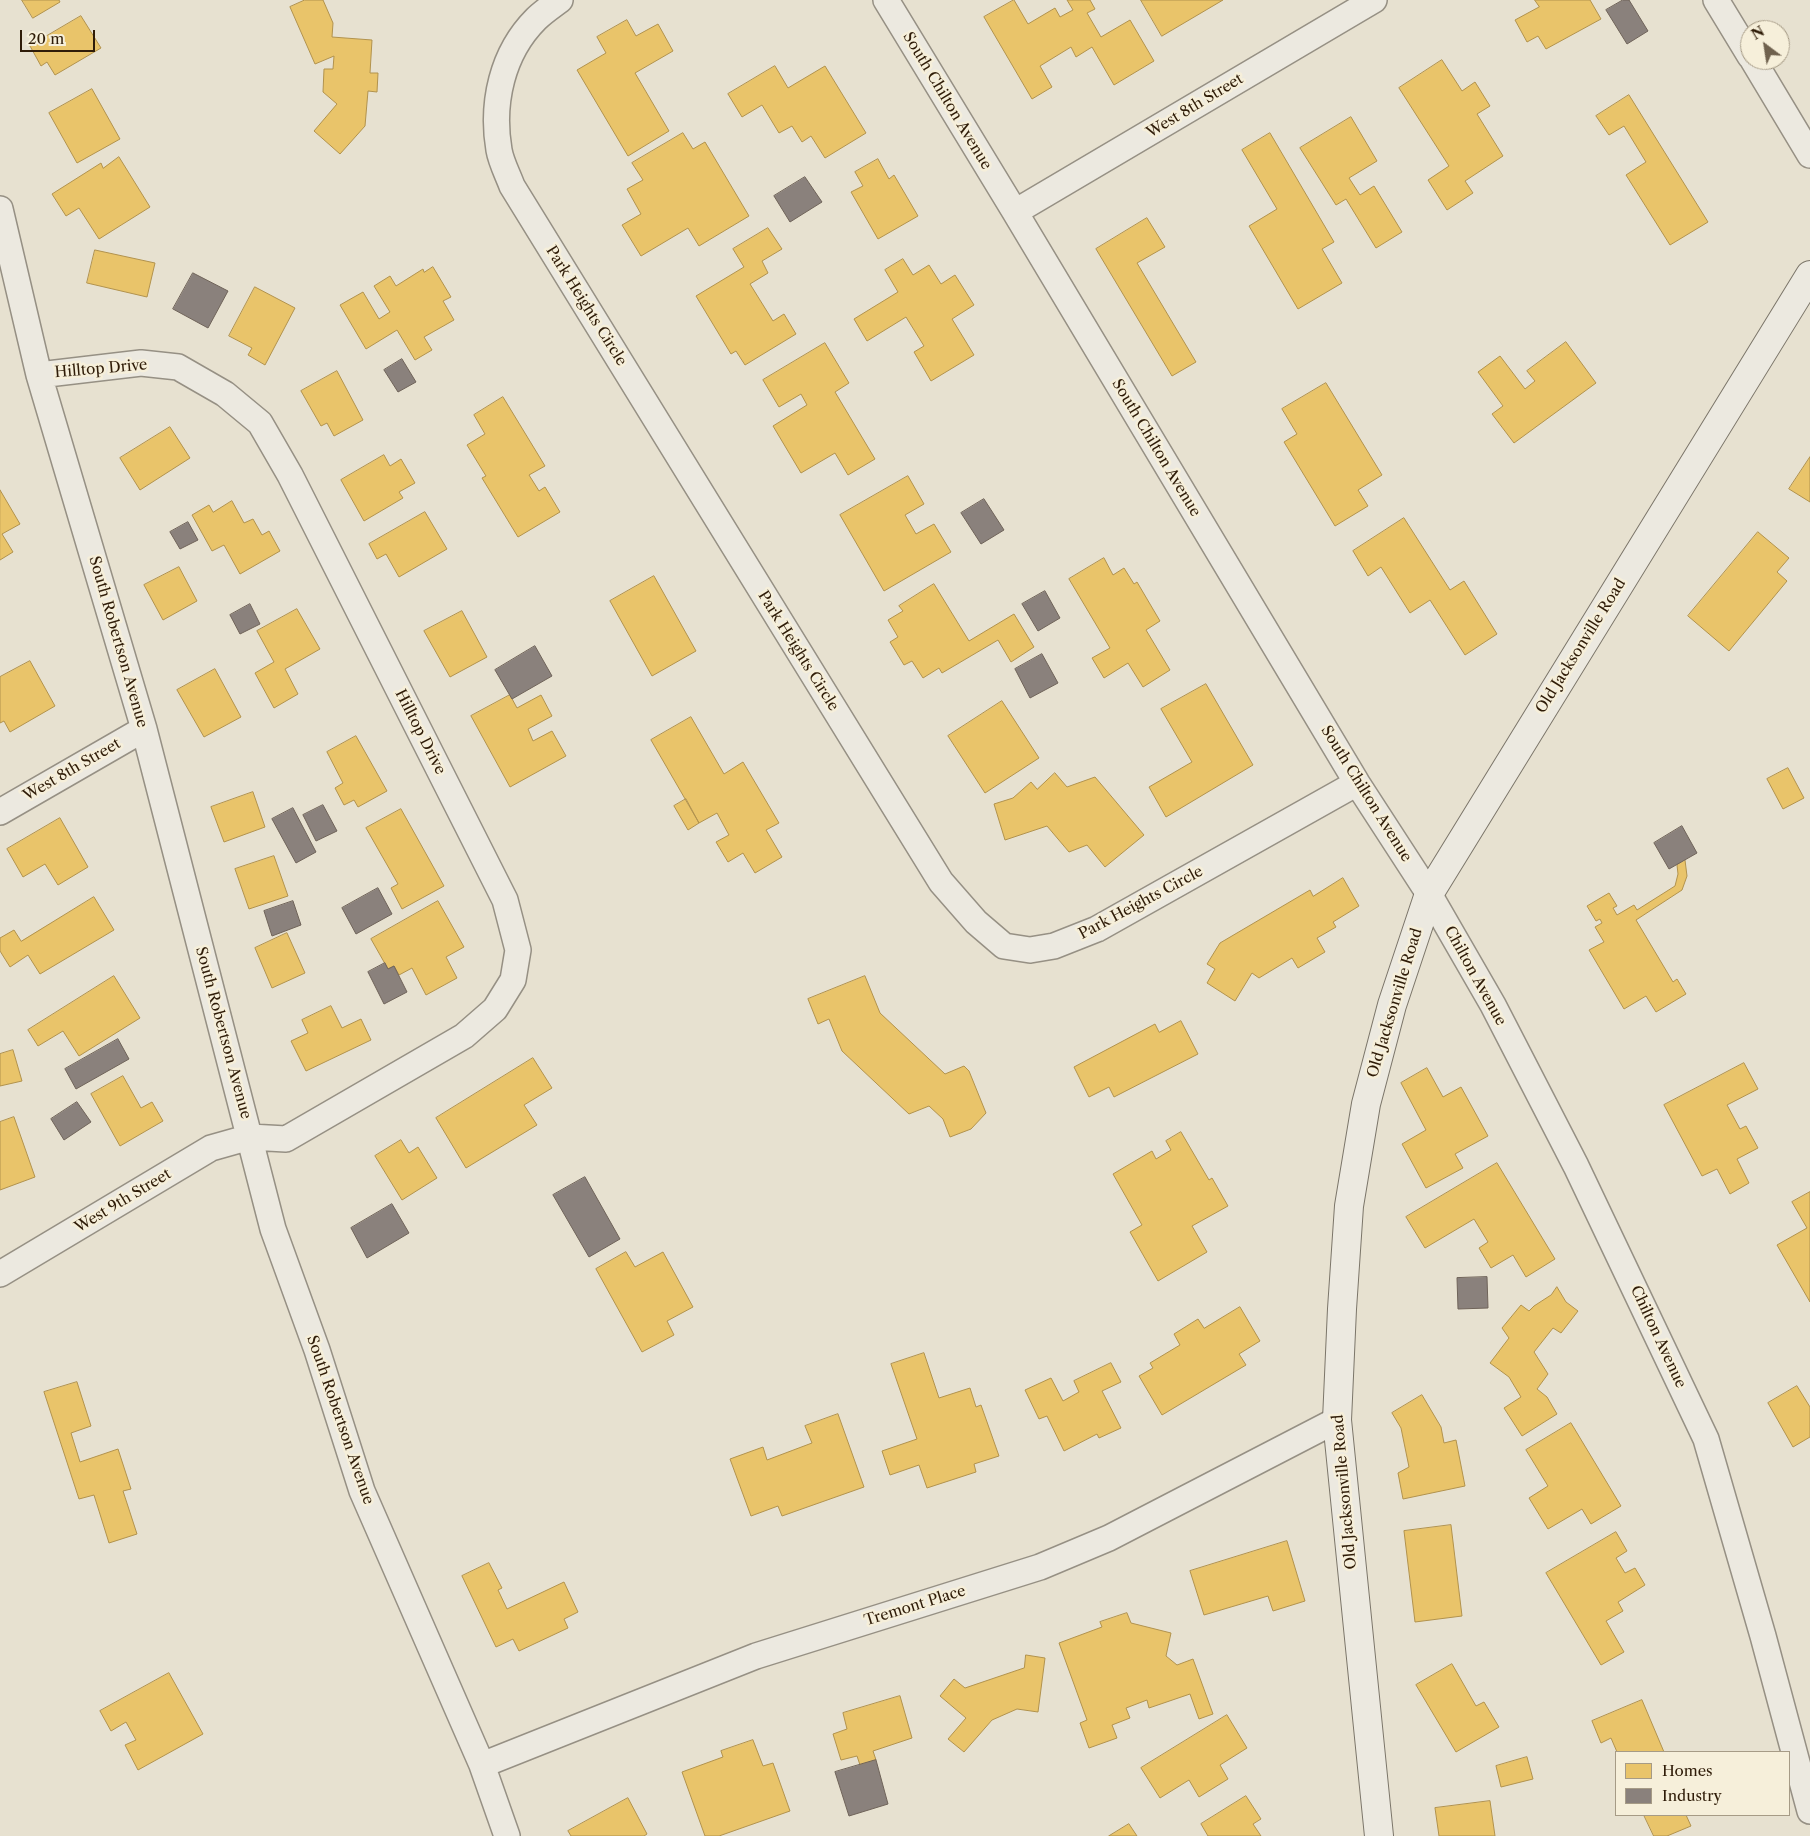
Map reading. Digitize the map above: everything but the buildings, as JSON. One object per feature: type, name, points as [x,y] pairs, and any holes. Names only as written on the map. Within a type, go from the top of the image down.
[{"type":"main road","name":"Old Jacksonville Road","points":[[1379,1836],[1337,1420],[1349,1206],[1366,1104],[1392,1005],[1429,894],[1810,275]]},
{"type":"street","name":"Park Heights Circle","points":[[560,0],[536,19],[514,48],[500,81],[495,117],[499,152],[512,186],[941,882],[976,922],[1004,946],[1030,950],[1054,946],[1097,930],[1357,783]]},
{"type":"street","name":"South Chilton Avenue","points":[[886,0],[1357,783],[1429,894]]},
{"type":"street","name":"West 8th Street","points":[[1015,212],[1374,0]]},
{"type":"street","points":[[1716,0],[1740,40]]},
{"type":"street","points":[[1759,70],[1810,155]]},
{"type":"street","name":"South Robertson Avenue","points":[[0,209],[39,375],[144,729],[250,1137],[272,1229],[317,1350],[362,1491],[482,1765],[507,1836]]},
{"type":"street","name":"Hilltop Drive","points":[[39,375],[141,363],[178,367],[225,394],[260,423],[290,475],[505,900],[518,950],[513,980],[495,1009],[464,1036],[286,1139],[250,1137]]},
{"type":"street","name":"West 8th Street","points":[[0,812],[144,729]]},
{"type":"street","name":"Chilton Avenue","points":[[1429,894],[1492,1005],[1576,1166],[1706,1439],[1763,1636],[1810,1811]]},
{"type":"street","name":"West 9th Street","points":[[0,1274],[211,1148],[250,1137]]},
{"type":"street","name":"Tremont Place","points":[[482,1765],[756,1656],[1040,1567],[1109,1538],[1337,1420]]}]
